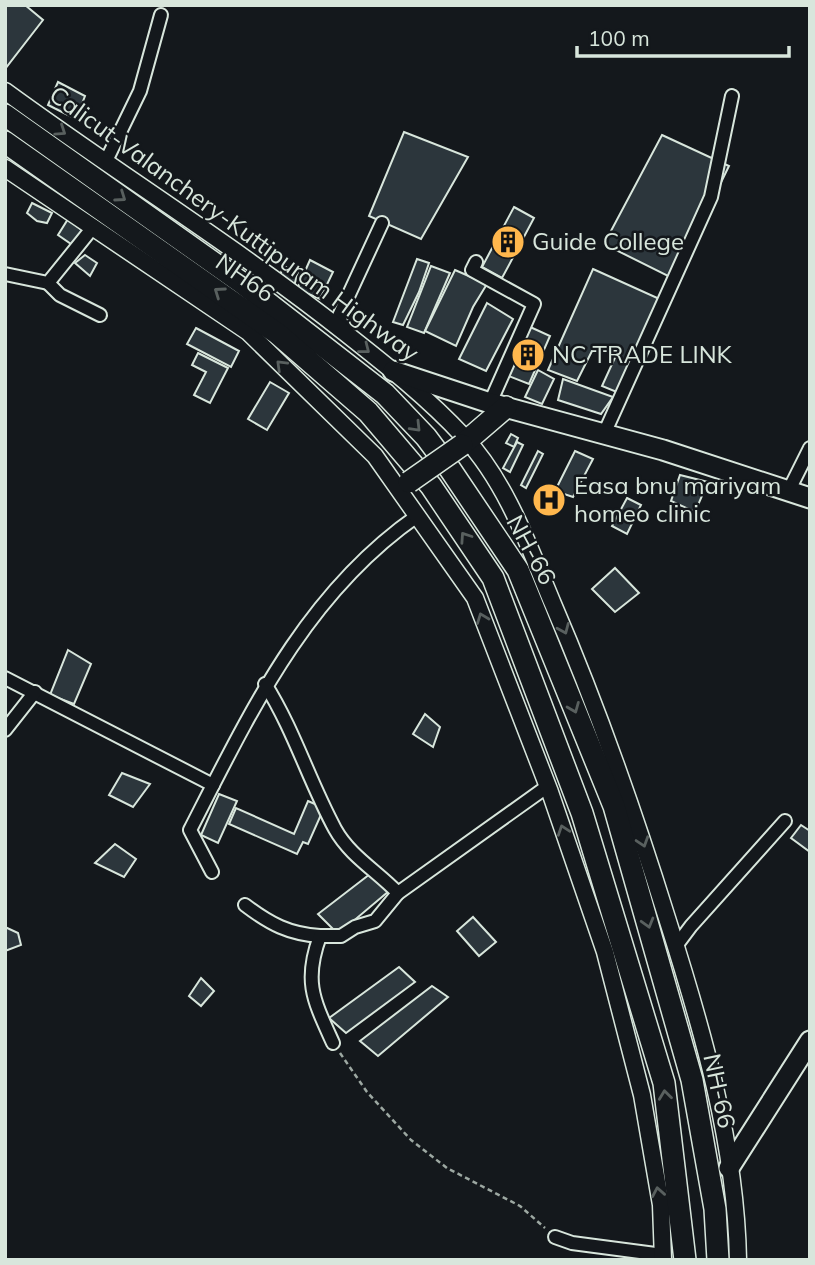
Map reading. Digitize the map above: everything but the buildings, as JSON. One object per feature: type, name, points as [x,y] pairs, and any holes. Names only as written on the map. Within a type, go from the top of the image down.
[{"type":"highway","name":"NH-66","points":[[5,115],[242,283],[385,394],[426,437],[518,570],[614,806],[692,1080],[715,1209],[718,1260]]},
{"type":"highway","name":"NH66","points":[[5,142],[278,334],[368,412],[431,486],[493,578],[582,813],[664,1083],[685,1260]]},
{"type":"highway","points":[[403,485],[465,442],[498,405]]},
{"type":"main road","points":[[393,371],[810,498]]},
{"type":"main road","points":[[729,1168],[810,1041]]},
{"type":"street","points":[[106,161],[140,91],[160,15]]},
{"type":"street","name":"Calicut-Valanchery-Kuttipuram Highway","points":[[5,91],[345,333],[416,389],[465,442],[511,506],[578,662],[641,833],[691,994],[723,1123],[737,1223],[738,1260]]},
{"type":"street","points":[[604,434],[711,197],[732,96]]},
{"type":"street","name":"NH66","points":[[5,168],[248,332],[403,485],[418,516],[475,598],[548,786],[606,952],[642,1095],[660,1205],[663,1257]]},
{"type":"street","points":[[345,333],[339,317],[382,223]]},
{"type":"street","points":[[48,283],[94,226]]},
{"type":"street","points":[[476,262],[472,270],[534,304],[498,405]]},
{"type":"street","points":[[5,274],[48,283],[60,295],[100,315]]},
{"type":"street","points":[[789,490],[810,448]]},
{"type":"street","points":[[212,872],[190,830],[265,684],[303,628],[379,542],[418,516]]},
{"type":"street","points":[[5,678],[213,785]]},
{"type":"street","points":[[265,684],[287,717],[335,830],[360,862],[398,893]]},
{"type":"street","points":[[5,730],[35,692]]},
{"type":"street","points":[[244,905],[283,930],[295,934],[341,936],[355,927],[375,920],[398,893],[548,786]]},
{"type":"street","points":[[676,946],[785,821]]},
{"type":"street","points":[[320,936],[311,962],[313,999],[333,1043]]},
{"type":"street","points":[[555,1237],[572,1243],[663,1257]]},
{"type":"path","points":[[333,1043],[366,1092],[411,1140],[473,1184],[520,1206],[555,1237]]},
{"type":"place","name":"Guide College","points":[[508,242]]},
{"type":"place","name":"NC TRADE LINK","points":[[528,355]]},
{"type":"place","name":"Easa bnu mariyam homeo clinic","points":[[549,500]]}]
